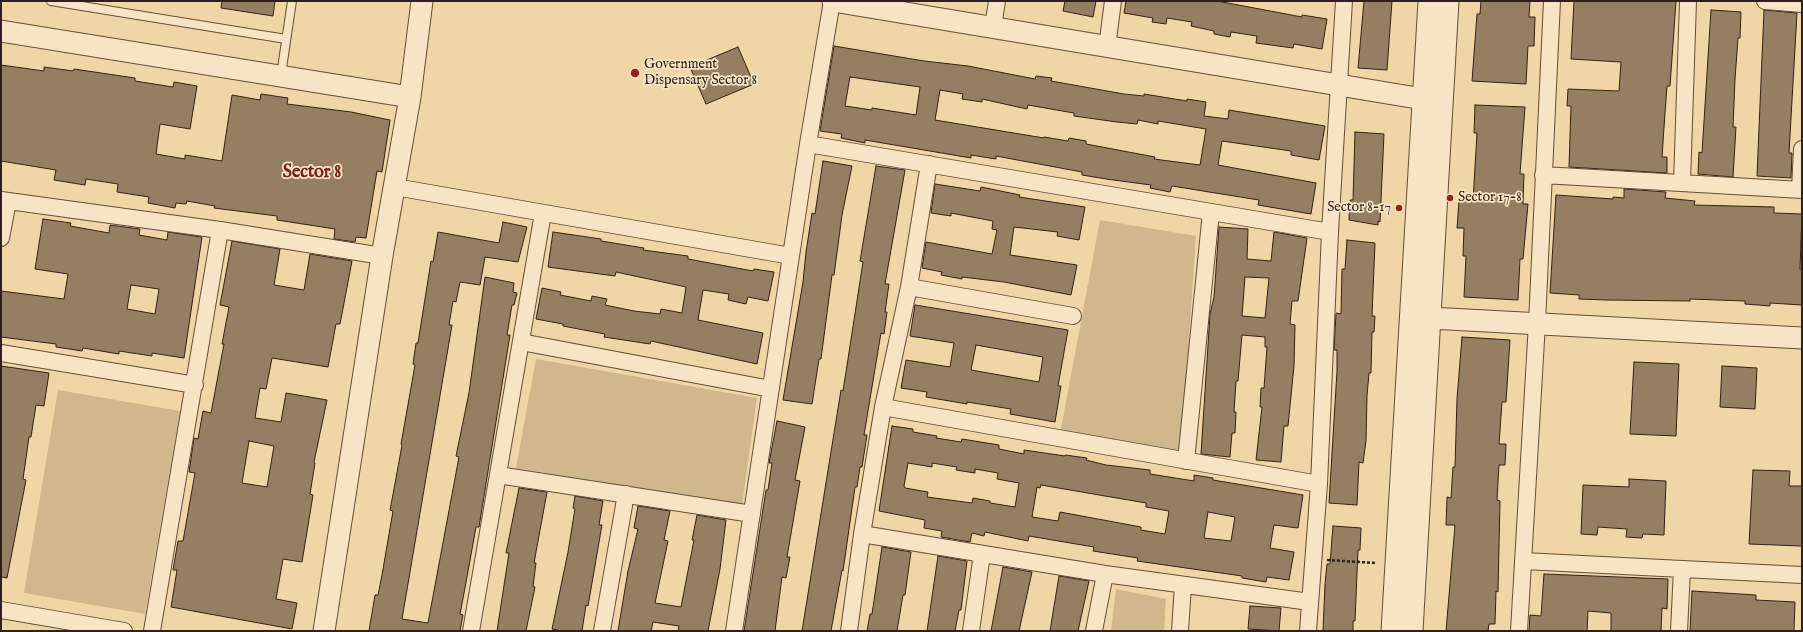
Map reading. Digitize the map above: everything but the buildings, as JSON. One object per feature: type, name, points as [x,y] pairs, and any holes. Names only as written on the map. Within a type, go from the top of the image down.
[{"type":"street","points":[[324,631],[382,256],[410,97],[422,1]]},
{"type":"street","points":[[734,631],[808,144],[832,1],[1423,99]]},
{"type":"street","points":[[993,27],[997,1]]},
{"type":"street","points":[[1107,46],[1113,1]]},
{"type":"street","points":[[1308,631],[1319,484],[1330,232],[1344,1]]},
{"type":"street","points":[[1392,631],[1429,1]]},
{"type":"street","points":[[1412,631],[1448,1]]},
{"type":"street","points":[[1519,631],[1537,324],[1552,1]]},
{"type":"street","points":[[1682,183],[1688,1]]},
{"type":"street","points":[[1765,1],[1802,4]]},
{"type":"street","points":[[1,31],[410,97]]},
{"type":"street","points":[[808,144],[1330,232]]},
{"type":"street","points":[[1543,175],[1801,190],[1802,149]]},
{"type":"street","points":[[849,631],[862,534],[883,406],[909,287],[929,164]]},
{"type":"street","points":[[394,187],[791,256]]},
{"type":"street","points":[[1,238],[4,200],[220,230],[382,256]]},
{"type":"street","points":[[1186,461],[1211,212]]},
{"type":"street","points":[[472,631],[543,213]]},
{"type":"street","points":[[152,631],[195,385],[220,230]]},
{"type":"street","points":[[909,287],[1072,316]]},
{"type":"street","points":[[1430,318],[1802,338]]},
{"type":"street","points":[[521,342],[771,389]]},
{"type":"street","points":[[1,353],[195,385]]},
{"type":"street","points":[[883,406],[1319,484]]},
{"type":"street","points":[[498,475],[752,514]]},
{"type":"street","points":[[602,631],[626,494]]},
{"type":"street","points":[[862,534],[1105,574],[1310,602]]},
{"type":"street","points":[[971,631],[982,554]]},
{"type":"street","points":[[1523,561],[1802,575]]},
{"type":"street","points":[[1679,631],[1682,569]]},
{"type":"street","points":[[1094,631],[1105,574]]},
{"type":"street","points":[[1180,631],[1183,585]]},
{"type":"street","points":[[1,610],[80,628],[124,631]]},
{"type":"lane","points":[[51,1],[286,39]]},
{"type":"lane","points":[[281,76],[292,1]]},
{"type":"path","points":[[1313,559],[1376,563]]},
{"type":"shaded area","points":[[1100,220],[1196,236],[1181,454],[1060,434]]},
{"type":"shaded area","points":[[536,359],[757,398],[742,506],[516,468]]},
{"type":"shaded area","points":[[58,390],[180,411],[145,614],[24,593]]},
{"type":"shaded area","points":[[1116,589],[1166,599],[1164,631],[1111,631]]},
{"type":"place","name":"Government Dispensary Sector 8","points":[[635,73]]},
{"type":"place","name":"Sector 17-8","points":[[1450,198]]},
{"type":"place","name":"Sector 8-17","points":[[1399,208]]},
{"type":"district","name":"Sector 8","points":[[312,173]]}]
